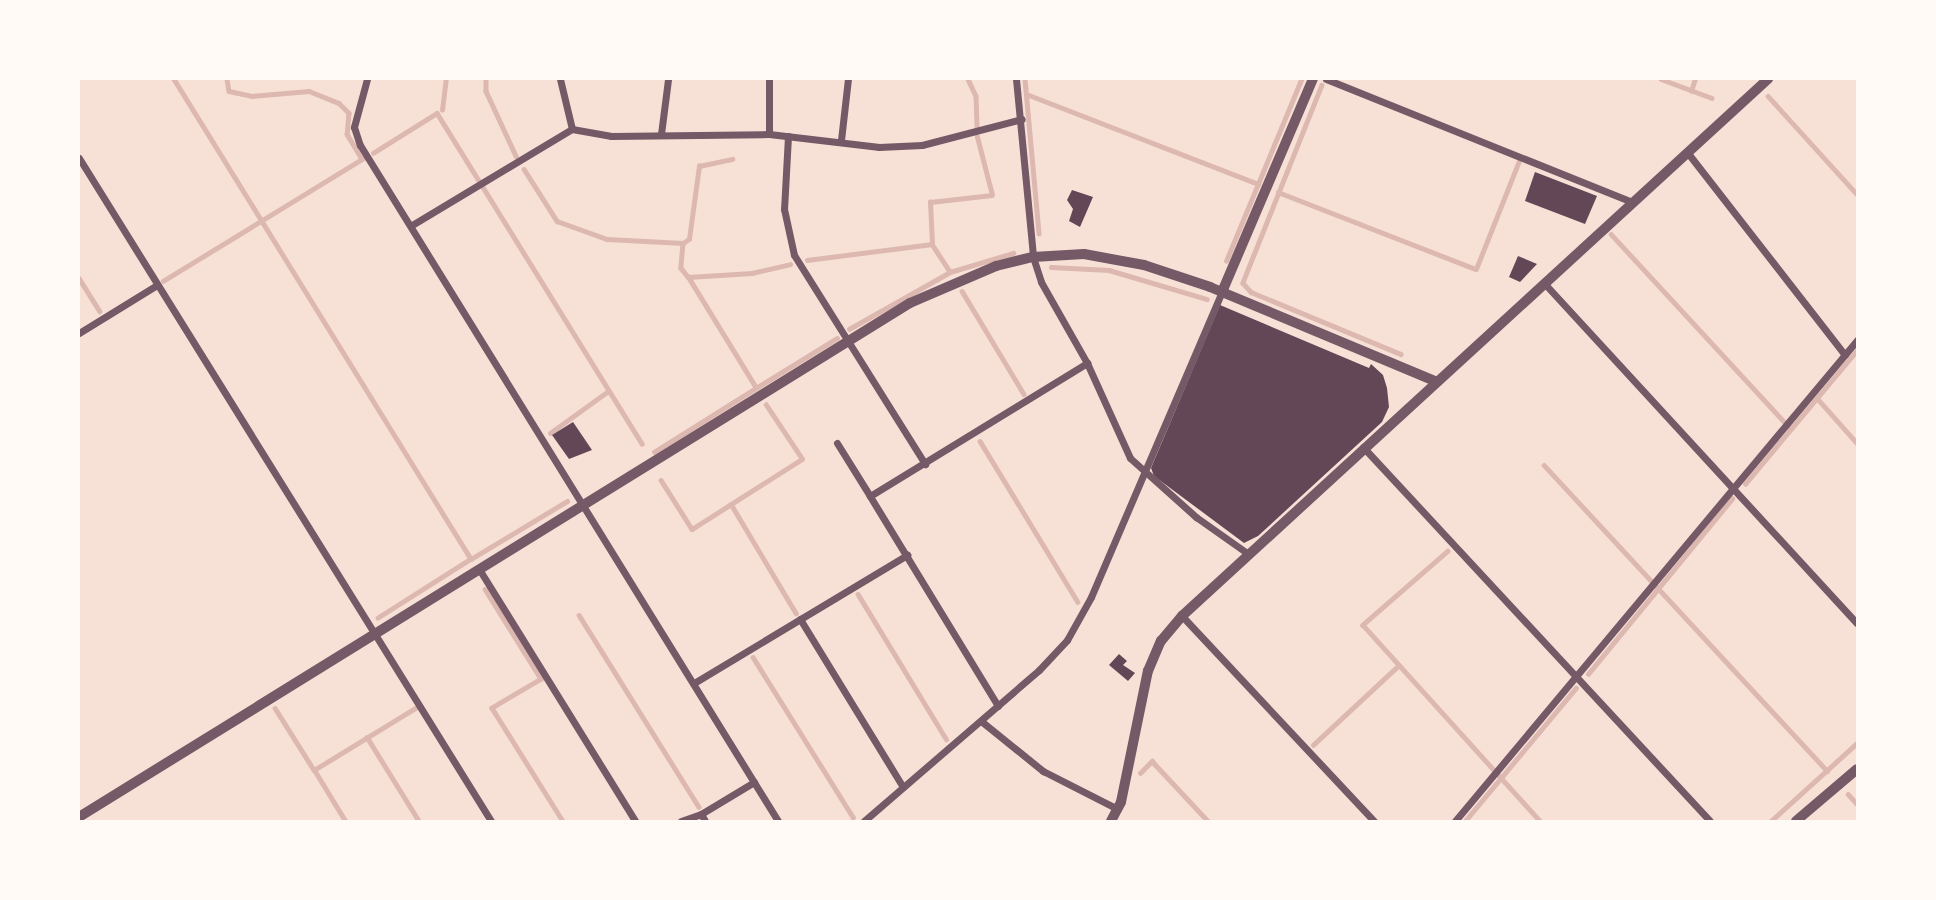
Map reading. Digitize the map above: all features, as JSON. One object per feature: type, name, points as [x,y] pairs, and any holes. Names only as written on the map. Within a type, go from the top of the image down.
[{"type":"street","points":[[367,79],[354,127],[360,145],[584,503],[778,821]]},
{"type":"street","points":[[560,79],[572,129]]},
{"type":"street","points":[[661,134],[668,79]]},
{"type":"street","points":[[769,79],[769,134]]},
{"type":"street","points":[[841,140],[848,79]]},
{"type":"street","points":[[1016,79],[1022,119],[1033,257],[1041,282],[1087,363],[1130,458],[1142,472],[1247,553]]},
{"type":"street","points":[[864,821],[1054,656],[1079,622],[1312,79]]},
{"type":"street","points":[[1326,79],[1632,202]]},
{"type":"street","points":[[1111,821],[1118,808],[1148,671],[1161,641],[1182,616],[1247,553],[1768,79]]},
{"type":"street","points":[[412,225],[572,129],[611,136],[769,134],[841,140],[879,147],[922,145],[1022,119]]},
{"type":"street","points":[[788,136],[786,232],[805,275],[850,341],[925,464]]},
{"type":"street","points":[[1687,152],[1844,355]]},
{"type":"street","points":[[79,158],[491,821]]},
{"type":"street","points":[[79,817],[373,631],[850,341],[953,282],[1033,257],[1114,257],[1222,292],[1435,381]]},
{"type":"street","points":[[1544,283],[1857,623]]},
{"type":"street","points":[[79,333],[158,285]]},
{"type":"street","points":[[1455,821],[1857,341]]},
{"type":"street","points":[[870,496],[1087,363]]},
{"type":"street","points":[[837,443],[998,706]]},
{"type":"street","points":[[1363,447],[1710,821]]},
{"type":"street","points":[[694,683],[907,555]]},
{"type":"street","points":[[479,569],[635,821]]},
{"type":"street","points":[[1182,616],[1374,821]]},
{"type":"street","points":[[800,619],[903,787]]},
{"type":"street","points":[[981,721],[1043,771],[1118,808]]},
{"type":"street","points":[[1796,821],[1857,769]]},
{"type":"street","points":[[681,821],[703,818],[754,782]]},
{"type":"building","points":[[1535,172],[1597,196],[1585,224],[1525,201]]},
{"type":"building","points":[[1072,190],[1093,197],[1080,227],[1069,221],[1073,209],[1067,200]]},
{"type":"building","points":[[1518,256],[1537,264],[1520,282],[1509,277]]},
{"type":"building","points":[[1220,305],[1369,368],[1371,364],[1383,375],[1389,407],[1382,422],[1258,536],[1244,543],[1154,476],[1151,468]]},
{"type":"building","points":[[573,422],[592,450],[569,459],[552,435]]},
{"type":"building","points":[[1119,654],[1127,661],[1123,665],[1135,673],[1128,681],[1109,665]]},
{"type":"waterway","points":[[174,79],[471,559],[378,618]]},
{"type":"waterway","points":[[227,79],[229,91],[252,96],[309,91],[339,103],[349,113],[347,134],[362,159]]},
{"type":"waterway","points":[[442,110],[446,79]]},
{"type":"waterway","points":[[486,79],[486,91],[516,156]]},
{"type":"waterway","points":[[968,79],[976,96],[977,127]]},
{"type":"waterway","points":[[1025,79],[1039,233]]},
{"type":"waterway","points":[[1661,79],[1712,98]]},
{"type":"waterway","points":[[1691,91],[1695,79]]},
{"type":"waterway","points":[[1226,261],[1301,80]]},
{"type":"waterway","points":[[1322,85],[1243,283],[1251,292],[1401,354]]},
{"type":"waterway","points":[[1029,95],[1258,184]]},
{"type":"waterway","points":[[1768,96],[1857,194]]},
{"type":"waterway","points":[[373,153],[437,113],[642,444]]},
{"type":"waterway","points":[[807,260],[932,244],[930,202],[992,195],[977,137]]},
{"type":"waterway","points":[[163,281],[364,158]]},
{"type":"waterway","points":[[683,243],[689,239],[699,166],[732,159]]},
{"type":"waterway","points":[[1278,192],[1476,269],[1519,161]]},
{"type":"waterway","points":[[524,169],[557,221],[607,239],[683,243],[681,268],[688,277],[752,273],[790,264]]},
{"type":"waterway","points":[[1611,234],[1791,429]]},
{"type":"waterway","points":[[932,244],[950,272],[1013,253]]},
{"type":"waterway","points":[[1051,267],[1109,270],[1207,299]]},
{"type":"waterway","points":[[849,329],[950,272]]},
{"type":"waterway","points":[[654,452],[756,388],[688,277]]},
{"type":"waterway","points":[[79,278],[100,311]]},
{"type":"waterway","points":[[962,291],[1024,394]]},
{"type":"waterway","points":[[756,388],[837,338]]},
{"type":"waterway","points":[[1745,484],[1857,350]]},
{"type":"waterway","points":[[550,433],[607,392]]},
{"type":"waterway","points":[[1817,398],[1857,443]]},
{"type":"waterway","points":[[661,480],[692,529],[802,459],[766,405]]},
{"type":"waterway","points":[[980,441],[1078,602]]},
{"type":"waterway","points":[[1544,465],[1827,771]]},
{"type":"waterway","points":[[1588,674],[1732,499]]},
{"type":"waterway","points":[[471,559],[567,501]]},
{"type":"waterway","points":[[731,504],[796,613]]},
{"type":"waterway","points":[[1448,551],[1363,625],[1540,821]]},
{"type":"waterway","points":[[485,589],[541,679],[492,708],[563,821]]},
{"type":"waterway","points":[[858,594],[946,739]]},
{"type":"waterway","points":[[579,615],[699,807]]},
{"type":"waterway","points":[[753,657],[853,817]]},
{"type":"waterway","points":[[1313,745],[1399,665]]},
{"type":"waterway","points":[[1465,821],[1576,688]]},
{"type":"waterway","points":[[275,708],[314,770]]},
{"type":"waterway","points":[[345,821],[314,770],[415,708]]},
{"type":"waterway","points":[[367,737],[419,821]]},
{"type":"waterway","points":[[1771,821],[1857,743]]},
{"type":"waterway","points":[[1140,773],[1152,761],[1208,821]]},
{"type":"waterway","points":[[1848,794],[1857,804]]}]
